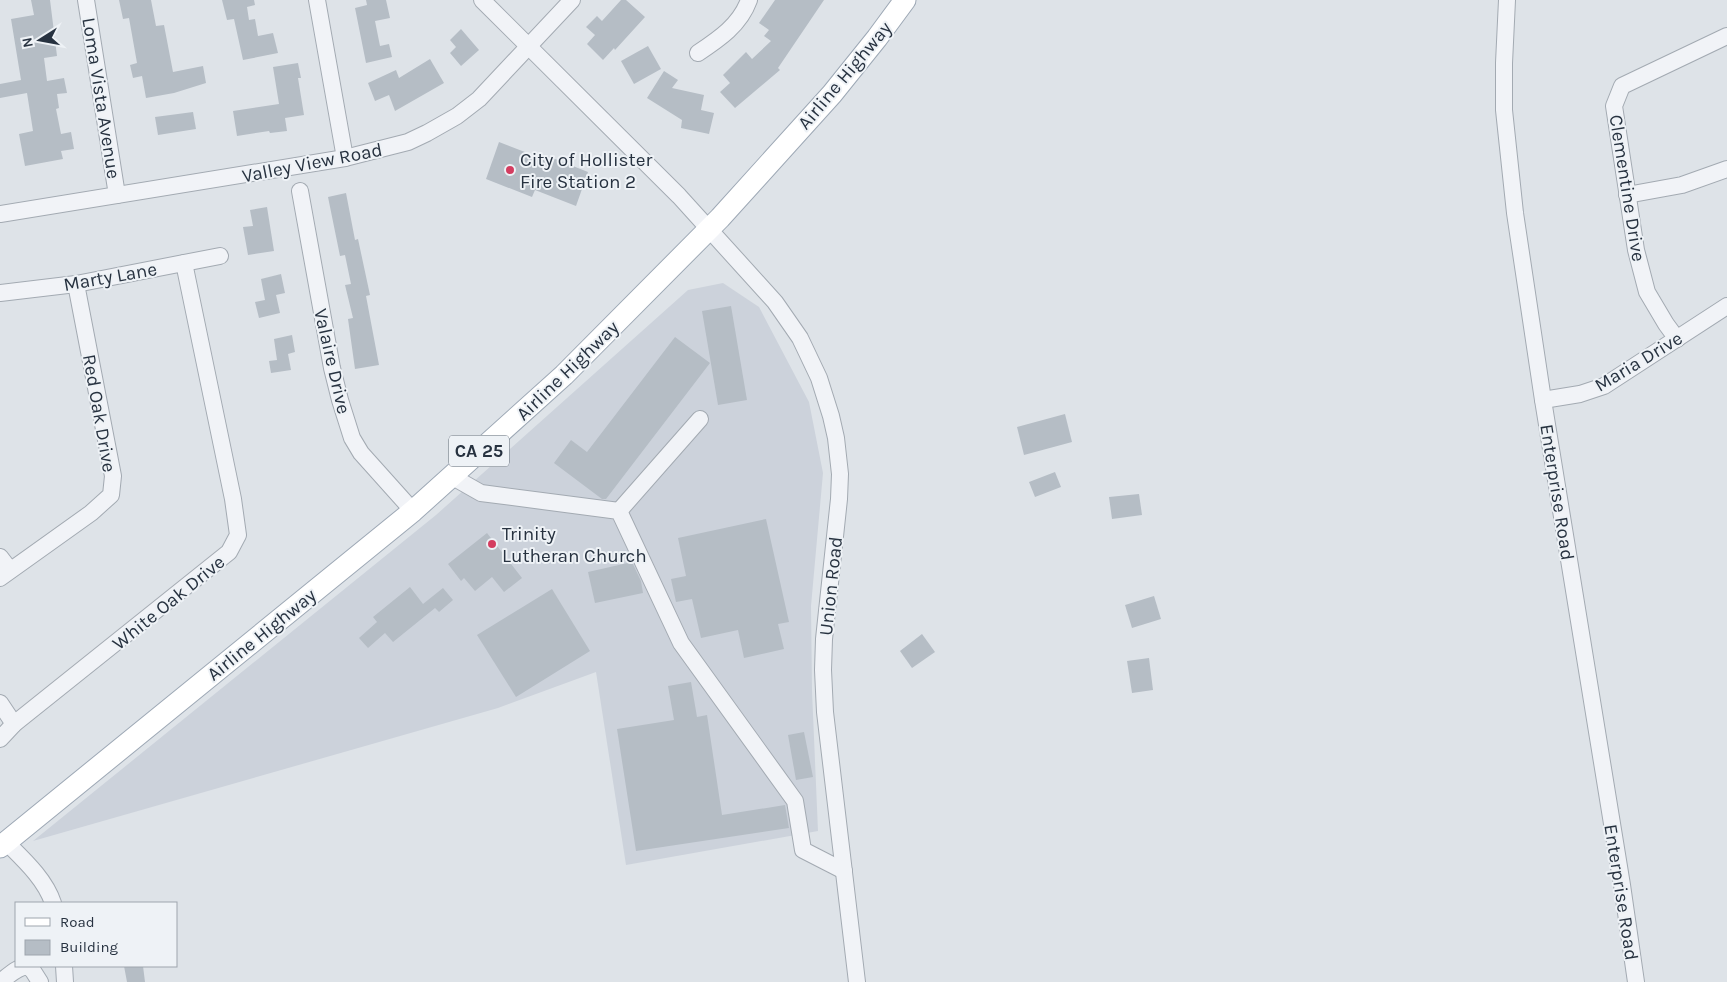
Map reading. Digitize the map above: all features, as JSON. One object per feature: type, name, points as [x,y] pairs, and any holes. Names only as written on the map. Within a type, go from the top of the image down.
[{"type":"main road","name":"Airline Highway","points":[[3,845],[413,511],[564,375],[709,229],[832,94],[878,38],[905,0]]},
{"type":"street","name":"Loma Vista Avenue","points":[[86,0],[117,195]]},
{"type":"street","points":[[317,0],[345,158]]},
{"type":"street","name":"Union Road","points":[[482,0],[679,196],[775,302],[800,338],[819,378],[834,430],[840,474],[839,499],[828,585],[823,670],[828,746],[857,982]]},
{"type":"street","name":"Valley View Road","points":[[0,214],[345,158],[408,142],[458,116],[479,98],[572,0]]},
{"type":"street","points":[[698,53],[723,36],[745,10],[749,0]]},
{"type":"street","name":"Enterprise Road","points":[[1507,0],[1504,110],[1521,262],[1636,982]]},
{"type":"street","name":"Clementine Drive","points":[[1677,338],[1666,324],[1648,292],[1636,250],[1614,106],[1622,86],[1727,36]]},
{"type":"street","points":[[1627,195],[1682,184],[1727,169]]},
{"type":"street","name":"Valaire Drive","points":[[300,191],[332,368],[352,438],[361,453],[413,511]]},
{"type":"street","name":"Marty Lane","points":[[0,293],[76,284],[220,256]]},
{"type":"street","name":"White Oak Drive","points":[[0,739],[14,724],[229,552],[238,535],[226,466],[184,263]]},
{"type":"street","name":"Red Oak Drive","points":[[5,574],[91,513],[111,495],[113,476],[76,284]]},
{"type":"street","name":"Maria Drive","points":[[1543,400],[1580,394],[1604,386],[1727,306]]},
{"type":"street","points":[[619,511],[700,419]]},
{"type":"street","points":[[451,476],[481,493],[619,511]]},
{"type":"street","points":[[619,511],[682,643],[795,801],[803,850],[844,871]]},
{"type":"street","points":[[0,557],[5,574]]},
{"type":"street","points":[[0,703],[14,724]]},
{"type":"street","points":[[3,845],[36,874],[48,890],[53,902]]},
{"type":"street","points":[[0,982],[20,967]]},
{"type":"street","points":[[29,967],[40,982]]},
{"type":"street","points":[[64,967],[65,982]]},
{"type":"shaded area","points":[[723,283],[759,307],[809,402],[823,473],[811,606],[812,691],[818,831],[626,865],[596,672],[498,708],[33,841],[436,515],[688,290]]},
{"type":"building","points":[[31,0],[50,0],[57,56],[44,58],[47,81],[64,78],[67,93],[57,94],[59,108],[56,109],[61,134],[71,132],[74,149],[61,151],[63,159],[25,166],[19,134],[33,131],[27,93],[0,98],[0,84],[21,80],[11,19],[34,15]]},
{"type":"building","points":[[119,0],[151,0],[156,26],[164,25],[173,72],[203,66],[206,83],[174,93],[146,98],[142,76],[133,78],[130,65],[137,63],[129,18],[123,19]]},
{"type":"building","points":[[222,0],[254,0],[255,5],[247,7],[249,20],[255,19],[258,36],[273,33],[278,53],[243,60],[234,19],[227,20]]},
{"type":"building","points":[[366,0],[386,0],[390,18],[375,21],[380,46],[389,44],[392,57],[366,63],[355,8],[367,5]]},
{"type":"building","points":[[621,0],[626,0],[645,17],[615,50],[614,48],[603,60],[587,44],[595,35],[586,27],[597,16],[602,21]]},
{"type":"building","points":[[775,0],[824,0],[778,68],[780,70],[735,108],[720,92],[730,83],[723,75],[746,52],[752,59],[771,41],[764,36],[769,30],[759,23]]},
{"type":"building","points":[[461,29],[479,50],[461,66],[450,53],[456,47],[450,40]]},
{"type":"building","points":[[648,46],[661,69],[634,84],[621,61]]},
{"type":"building","points":[[430,59],[444,83],[395,111],[389,95],[375,101],[368,83],[396,70],[399,78]]},
{"type":"building","points":[[298,63],[301,78],[298,78],[304,115],[285,118],[287,131],[270,133],[269,131],[237,136],[233,111],[279,104],[273,67]]},
{"type":"building","points":[[664,71],[678,80],[672,88],[704,95],[701,110],[714,113],[709,134],[681,128],[682,120],[647,98]]},
{"type":"building","points":[[193,112],[196,129],[158,135],[155,117]]},
{"type":"building","points":[[499,142],[543,159],[545,155],[588,172],[576,206],[535,190],[532,197],[486,179]]},
{"type":"building","points":[[346,193],[355,240],[358,239],[370,295],[366,296],[379,365],[355,369],[348,319],[353,318],[345,285],[351,284],[345,255],[340,256],[328,197]]},
{"type":"building","points":[[267,207],[274,251],[248,255],[243,227],[253,226],[250,210]]},
{"type":"building","points":[[281,274],[285,293],[276,295],[280,313],[259,318],[255,302],[265,300],[261,279]]},
{"type":"building","points":[[731,306],[747,400],[718,405],[702,311]]},
{"type":"building","points":[[292,335],[295,352],[288,354],[291,370],[271,373],[269,361],[277,360],[274,339]]},
{"type":"building","points":[[675,337],[710,363],[606,499],[602,499],[554,463],[571,440],[587,452]]},
{"type":"building","points":[[1065,414],[1072,442],[1024,455],[1017,427]]},
{"type":"building","points":[[1055,472],[1061,487],[1035,497],[1029,482]]},
{"type":"building","points":[[1139,494],[1142,515],[1112,519],[1109,497]]},
{"type":"building","points":[[766,519],[789,622],[778,624],[784,649],[744,658],[738,630],[701,638],[692,599],[676,602],[671,579],[686,576],[678,538]]},
{"type":"building","points":[[487,533],[522,578],[504,592],[492,577],[475,591],[464,578],[461,581],[448,564]]},
{"type":"building","points":[[632,562],[641,581],[643,593],[595,603],[588,572]]},
{"type":"building","points":[[410,587],[423,604],[443,588],[453,600],[439,612],[435,608],[393,642],[385,633],[368,648],[359,638],[377,622],[373,617]]},
{"type":"building","points":[[552,589],[590,651],[516,697],[477,635]]},
{"type":"building","points":[[1154,596],[1161,619],[1132,628],[1125,605]]},
{"type":"building","points":[[922,634],[935,652],[912,668],[900,651]]},
{"type":"building","points":[[1149,658],[1153,690],[1132,693],[1127,661]]},
{"type":"building","points":[[691,682],[697,717],[707,715],[722,815],[785,805],[789,828],[636,851],[617,729],[674,720],[668,686]]},
{"type":"building","points":[[804,732],[813,777],[796,780],[788,735]]},
{"type":"building","points":[[124,967],[143,967],[145,982],[127,982]]},
{"type":"place","name":"City of Hollister Fire Station 2","points":[[510,170]]},
{"type":"place","name":"Trinity Lutheran Church","points":[[492,544]]}]
